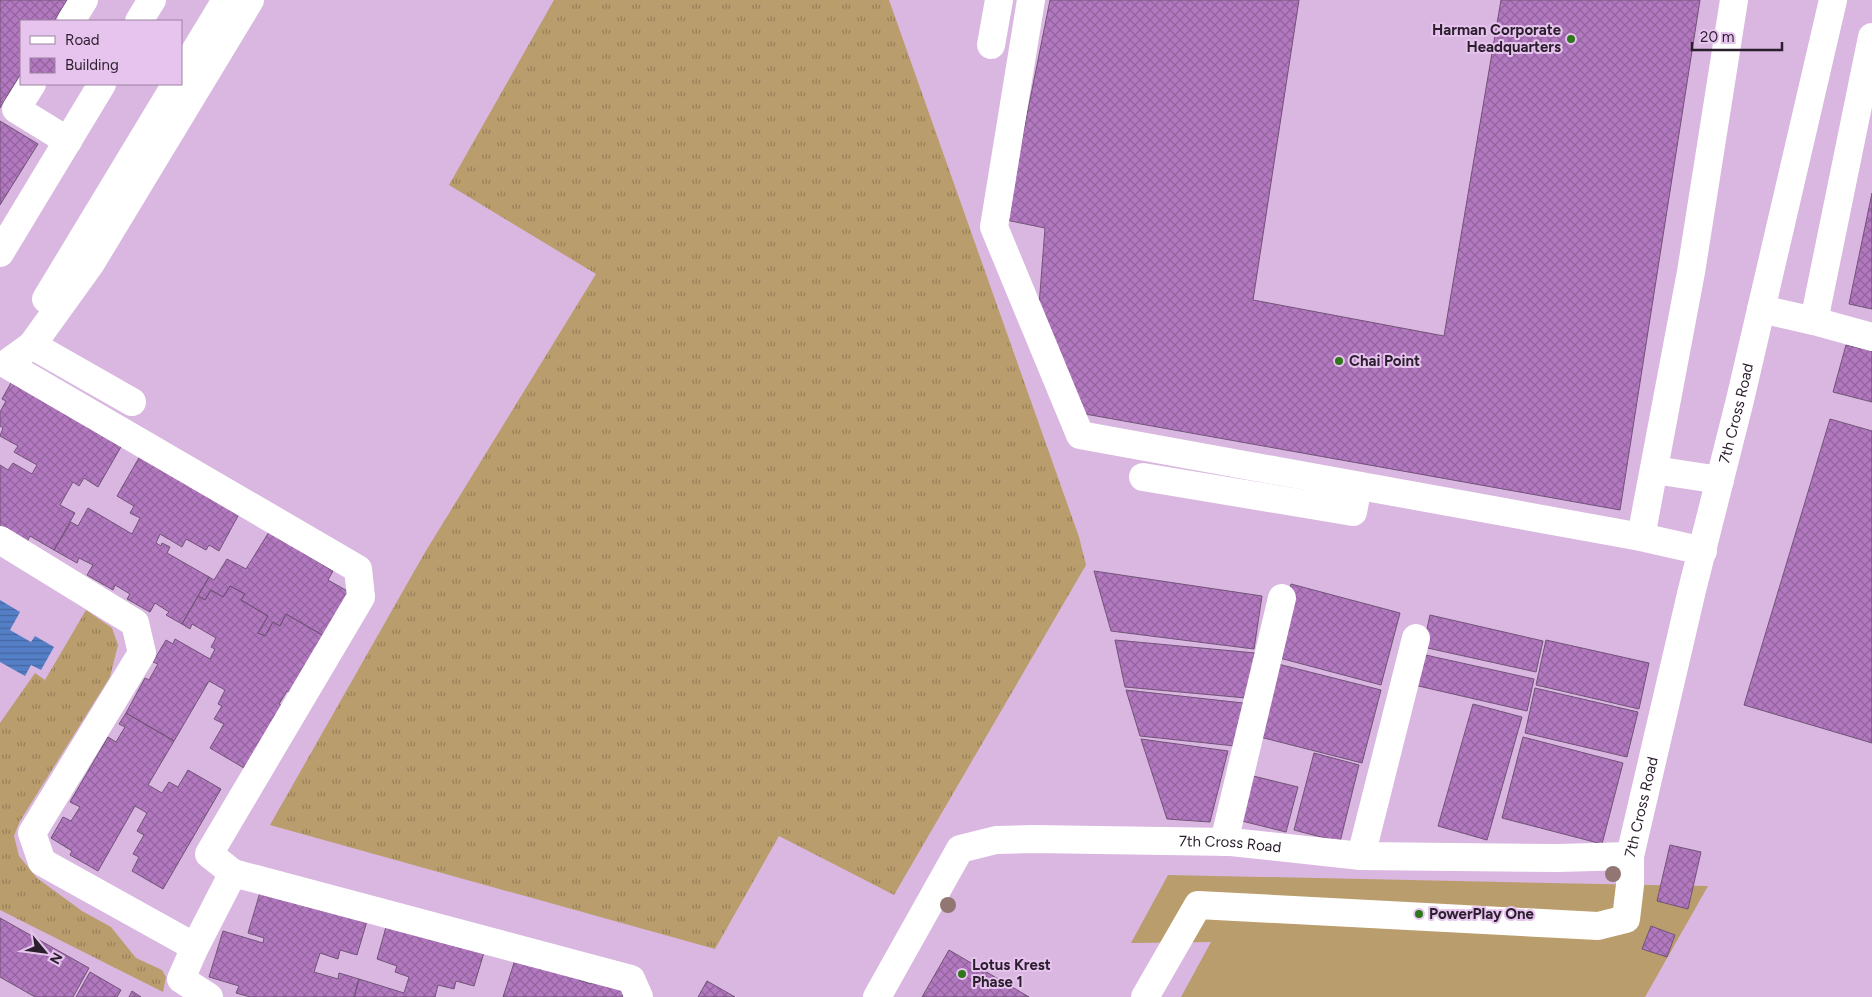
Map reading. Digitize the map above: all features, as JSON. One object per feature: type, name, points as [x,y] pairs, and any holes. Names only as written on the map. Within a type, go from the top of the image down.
[{"type":"street","points":[[71,20],[84,0]]},
{"type":"street","points":[[140,20],[152,0]]},
{"type":"street","points":[[182,72],[226,0]]},
{"type":"street","points":[[3,370],[32,345],[91,263],[250,0]]},
{"type":"street","points":[[991,45],[999,0]]},
{"type":"street","points":[[1031,0],[994,227],[1080,435],[1641,537],[1703,551]]},
{"type":"street","points":[[1641,537],[1692,272],[1734,0]]},
{"type":"street","name":"7th Cross Road","points":[[877,997],[960,849],[996,840],[1224,842],[1361,856],[1558,858],[1630,856],[1833,0]]},
{"type":"street","points":[[1814,321],[1872,37]]},
{"type":"street","points":[[31,85],[16,109],[68,141]]},
{"type":"street","points":[[0,254],[101,85]]},
{"type":"street","points":[[3,370],[175,85]]},
{"type":"street","points":[[1761,309],[1872,336]]},
{"type":"street","points":[[32,345],[132,402]]},
{"type":"street","points":[[3,370],[358,569],[360,597],[209,854],[232,874],[631,979],[639,997]]},
{"type":"street","points":[[1654,470],[1720,480]]},
{"type":"street","points":[[1142,477],[1353,512],[1358,486]]},
{"type":"street","points":[[0,540],[135,623],[142,653],[32,833],[42,862],[195,947]]},
{"type":"street","points":[[1224,842],[1282,598]]},
{"type":"street","points":[[1361,856],[1416,638]]},
{"type":"street","points":[[1145,997],[1198,905],[1598,926],[1626,919],[1630,885],[1630,856]]},
{"type":"street","points":[[209,997],[181,979],[232,874]]},
{"type":"green space","points":[[554,0],[889,0],[1079,537],[1086,565],[894,895],[779,836],[715,949],[270,825],[424,554],[596,274],[449,185]]},
{"type":"green space","points":[[86,610],[112,628],[118,645],[110,677],[20,821],[14,836],[19,856],[37,878],[82,911],[111,927],[136,958],[162,970],[166,977],[163,992],[0,910],[0,723],[35,673],[45,680]]},
{"type":"green space","name":"PowerPlay One","points":[[1168,875],[1708,886],[1645,997],[1181,997],[1211,942],[1131,943]]},
{"type":"water","points":[[0,600],[20,612],[10,630],[31,642],[35,636],[54,647],[41,670],[31,665],[25,676],[0,662]]},
{"type":"building","points":[[0,0],[67,0],[55,20],[20,20],[20,75],[0,108]]},
{"type":"building","points":[[1050,0],[1299,0],[1253,300],[1444,336],[1501,0],[1700,0],[1620,510],[1085,414],[1039,306],[1045,228],[1006,220]]},
{"type":"building","points":[[0,121],[38,144],[0,205]]},
{"type":"building","points":[[1872,193],[1872,309],[1849,304]]},
{"type":"building","points":[[1846,345],[1872,351],[1872,402],[1833,392]]},
{"type":"building","points":[[12,381],[122,445],[98,487],[84,478],[79,486],[73,482],[60,505],[75,513],[54,550],[30,536],[26,544],[0,528],[0,465],[8,470],[13,463],[32,474],[37,465],[14,452],[18,446],[0,436],[3,428],[0,426],[0,412],[6,401],[2,399]]},
{"type":"building","points":[[1830,419],[1872,431],[1872,743],[1744,705]]},
{"type":"building","points":[[140,456],[239,514],[219,551],[209,545],[206,550],[186,539],[182,547],[160,534],[156,543],[161,546],[162,543],[170,547],[167,553],[209,577],[182,624],[166,615],[169,612],[155,603],[150,612],[127,599],[130,594],[115,585],[113,590],[87,575],[93,565],[79,558],[77,563],[54,550],[71,522],[78,526],[88,508],[132,534],[140,518],[130,513],[134,506],[117,496]]},
{"type":"building","points":[[269,532],[333,571],[328,580],[349,592],[324,636],[286,614],[280,626],[273,622],[265,636],[258,633],[268,616],[241,600],[245,594],[230,586],[223,597],[211,590],[205,600],[198,596],[209,577],[214,580],[227,559],[246,569]]},
{"type":"building","points":[[1094,571],[1262,596],[1254,649],[1111,631]]},
{"type":"building","points":[[1291,584],[1400,613],[1381,685],[1272,656]]},
{"type":"building","points":[[230,586],[245,594],[241,600],[268,616],[258,633],[265,636],[273,622],[280,626],[286,614],[324,636],[291,693],[287,691],[279,704],[286,708],[244,768],[210,748],[224,724],[214,719],[222,706],[218,704],[225,690],[209,681],[174,741],[126,713],[145,678],[149,680],[158,664],[153,662],[166,640],[173,644],[175,639],[210,659],[215,649],[211,647],[216,638],[192,624],[190,629],[182,624],[198,596],[205,600],[211,590],[223,597]]},
{"type":"building","points":[[1430,615],[1543,641],[1536,672],[1423,647]]},
{"type":"building","points":[[1115,640],[1255,653],[1246,698],[1125,687]]},
{"type":"building","points":[[1546,640],[1649,663],[1639,709],[1536,685]]},
{"type":"building","points":[[1421,654],[1534,679],[1527,711],[1414,685]]},
{"type":"building","points":[[1274,663],[1381,690],[1362,763],[1256,736]]},
{"type":"building","points":[[1535,688],[1638,712],[1627,757],[1525,733]]},
{"type":"building","points":[[1126,690],[1243,703],[1235,746],[1140,736]]},
{"type":"building","points":[[1473,704],[1522,717],[1487,840],[1438,826]]},
{"type":"building","points":[[126,713],[174,741],[148,785],[162,793],[169,782],[178,787],[188,770],[221,789],[163,889],[132,871],[139,857],[133,854],[144,835],[137,831],[147,813],[135,806],[98,871],[70,855],[72,851],[51,838],[63,817],[71,821],[80,807],[70,802],[108,737],[116,742],[125,727],[119,724]]},
{"type":"building","points":[[1523,737],[1623,763],[1602,844],[1502,818]]},
{"type":"building","points":[[1141,739],[1228,751],[1210,822],[1167,819]]},
{"type":"building","points":[[1314,753],[1359,765],[1340,842],[1294,830]]},
{"type":"building","points":[[1245,774],[1298,787],[1286,832],[1234,819]]},
{"type":"building","points":[[1670,845],[1701,852],[1688,909],[1657,901]]},
{"type":"building","points":[[261,889],[367,921],[357,955],[340,950],[338,959],[320,953],[314,972],[338,979],[339,973],[359,979],[354,997],[250,997],[236,993],[239,986],[209,977],[223,931],[263,943],[264,938],[248,933]]},
{"type":"building","points":[[0,918],[89,968],[73,997],[35,997],[0,977]]},
{"type":"building","points":[[388,920],[485,949],[474,986],[456,981],[454,989],[438,985],[435,997],[354,997],[359,979],[404,993],[409,977],[395,972],[397,966],[377,959]]},
{"type":"building","points":[[1651,926],[1675,935],[1667,957],[1642,949]]},
{"type":"building","name":"Lotus Krest Phase 1","points":[[949,950],[1029,997],[922,997]]},
{"type":"building","points":[[515,960],[581,972],[579,980],[591,984],[593,979],[625,988],[622,997],[503,997]]},
{"type":"building","points":[[90,972],[121,990],[117,997],[76,997]]},
{"type":"building","points":[[707,981],[735,997],[698,997]]},
{"type":"building","points":[[132,991],[141,997],[129,997]]},
{"type":"place","name":"Harman Corporate Headquarters","points":[[1571,39]]},
{"type":"place","name":"Chai Point","points":[[1339,361]]},
{"type":"place","name":"PowerPlay One","points":[[1419,914]]},
{"type":"place","name":"Lotus Krest Phase 1","points":[[962,974]]}]
